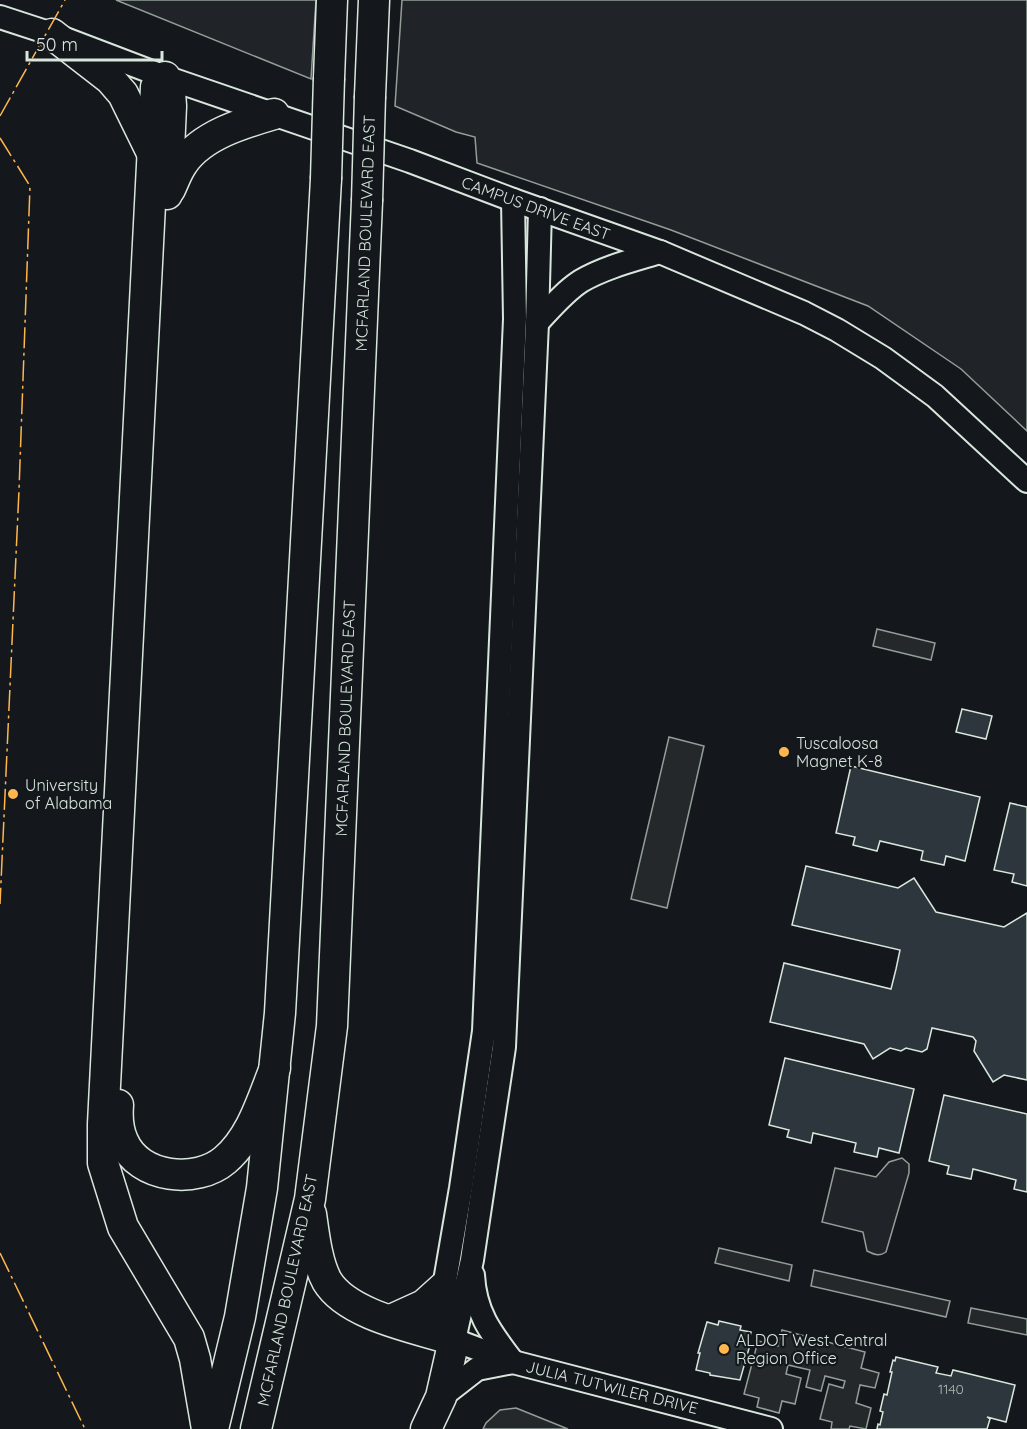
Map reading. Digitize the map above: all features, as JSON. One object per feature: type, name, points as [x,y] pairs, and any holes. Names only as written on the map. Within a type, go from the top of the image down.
[{"type":"highway","points":[[213,1429],[240,1317],[262,1188],[281,1001],[326,179],[332,0]]},
{"type":"highway","name":"MCFARLAND BOULEVARD EAST","points":[[256,1429],[310,1199],[332,1026],[374,0]]},
{"type":"highway","points":[[52,34],[110,79],[123,94],[153,153]]},
{"type":"highway","points":[[207,1429],[195,1359],[189,1338],[123,1227],[103,1163],[102,1124],[156,87],[165,77],[170,92],[171,106],[117,1118],[123,1142],[139,1161],[162,1173],[181,1175],[204,1172],[223,1162],[239,1146],[250,1127],[275,1068]]},
{"type":"highway","points":[[167,194],[183,162],[204,144],[241,124],[274,114]]},
{"type":"highway","points":[[310,1199],[315,1242],[327,1280],[342,1299],[361,1311],[454,1340],[441,1397],[426,1429]]},
{"type":"highway","points":[[391,1320],[424,1305],[444,1287]]},
{"type":"street","name":"CAMPUS DRIVE EAST","points":[[0,17],[165,77],[410,161],[660,252],[804,313],[883,358],[935,396],[1027,481]]},
{"type":"street","points":[[454,1340],[442,1325],[444,1287],[484,1031],[515,319],[513,200]]},
{"type":"street","points":[[454,1340],[472,1260],[504,1047],[537,323],[540,209]]},
{"type":"street","points":[[537,323],[558,300],[580,282],[607,269],[660,252]]},
{"type":"street","points":[[441,1397],[477,1369],[513,1362],[491,1332],[480,1312],[474,1290],[472,1260]]},
{"type":"street","name":"JULIA TUTWILER DRIVE","points":[[454,1340],[513,1362],[771,1429]]},
{"type":"shaded area","points":[[116,0],[316,0],[311,79]]},
{"type":"shaded area","name":"University of Alabama","points":[[402,0],[1027,0],[1027,431],[961,369],[868,306],[671,230],[477,163],[475,137],[456,132],[395,106]]},
{"type":"shaded area","points":[[877,629],[935,643],[931,660],[873,646]]},
{"type":"shaded area","points":[[669,737],[704,746],[667,908],[631,899]]},
{"type":"shaded area","points":[[902,1158],[909,1164],[909,1173],[886,1252],[878,1255],[867,1251],[863,1232],[822,1222],[835,1168],[876,1177],[889,1162]]},
{"type":"shaded area","points":[[719,1248],[792,1265],[789,1281],[715,1263]]},
{"type":"shaded area","points":[[814,1270],[950,1301],[946,1317],[811,1286]]},
{"type":"shaded area","points":[[971,1308],[1027,1319],[1027,1335],[968,1323]]},
{"type":"shaded area","points":[[782,1330],[865,1352],[861,1368],[879,1373],[875,1388],[860,1385],[856,1403],[871,1408],[866,1429],[850,1426],[849,1429],[831,1429],[832,1422],[820,1419],[829,1384],[843,1388],[845,1381],[825,1376],[821,1391],[806,1387],[810,1370],[788,1365],[786,1374],[801,1378],[795,1404],[782,1401],[779,1413],[757,1407],[759,1398],[744,1394],[758,1341],[778,1346]]},
{"type":"shaded area","points":[[516,1408],[568,1429],[483,1429],[500,1410]]},
{"type":"building","points":[[962,709],[992,716],[986,739],[956,732]]},
{"type":"building","points":[[851,766],[980,797],[965,861],[946,856],[944,865],[921,860],[923,851],[880,841],[877,851],[853,845],[855,837],[836,833]]},
{"type":"building","points":[[1010,803],[1027,807],[1027,886],[1012,882],[1014,874],[994,870]]},
{"type":"building","points":[[806,866],[898,888],[914,878],[936,912],[1004,927],[1027,913],[1027,1080],[1004,1075],[993,1082],[974,1051],[976,1041],[973,1037],[932,1028],[927,1049],[922,1052],[906,1048],[901,1051],[890,1048],[873,1059],[864,1044],[770,1022],[784,963],[891,989],[896,969],[900,950],[792,925]]},
{"type":"building","points":[[785,1058],[914,1089],[899,1153],[879,1148],[877,1157],[854,1152],[856,1143],[813,1133],[811,1143],[787,1137],[789,1130],[769,1125]]},
{"type":"building","points":[[944,1095],[1027,1114],[1027,1192],[1014,1189],[1016,1180],[973,1169],[971,1179],[947,1174],[949,1166],[929,1161]]},
{"type":"building","name":"ALDOT West Central Region Office","points":[[719,1321],[741,1326],[740,1330],[751,1332],[748,1345],[750,1345],[740,1380],[696,1370],[700,1353],[698,1353],[707,1322],[718,1325]]},
{"type":"building","points":[[896,1357],[938,1367],[936,1373],[951,1376],[953,1370],[1015,1385],[1006,1422],[987,1417],[990,1419],[987,1429],[877,1429],[883,1412],[880,1411],[884,1394],[887,1395],[892,1372],[890,1372]]},
{"type":"power","points":[[0,116],[65,0]]},
{"type":"power","points":[[0,138],[30,186],[0,904]]},
{"type":"power","points":[[0,1253],[85,1429]]},
{"type":"place","name":"Tuscaloosa Magnet K-8","points":[[784,752]]},
{"type":"place","name":"University of Alabama","points":[[13,794]]},
{"type":"place","name":"ALDOT West Central Region Office","points":[[724,1349]]}]
